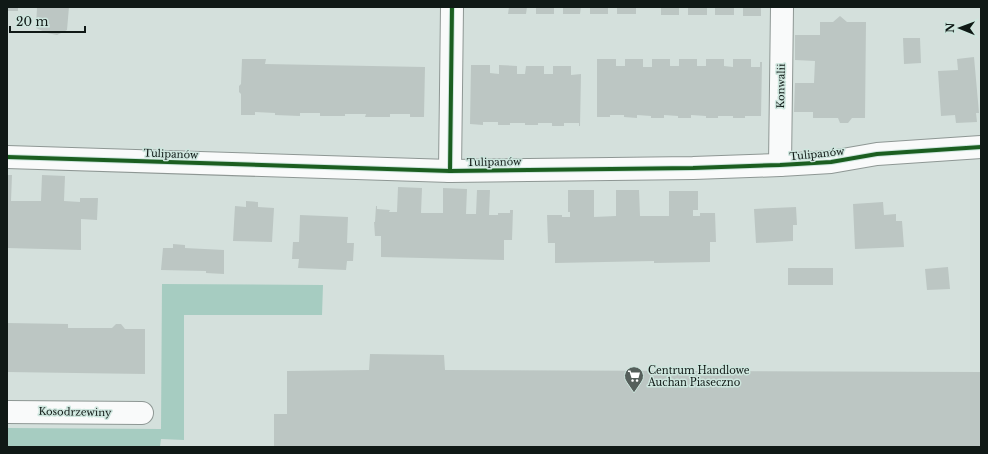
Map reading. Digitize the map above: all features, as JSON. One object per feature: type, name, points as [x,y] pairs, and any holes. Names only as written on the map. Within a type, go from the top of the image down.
[{"type":"street","points":[[450,171],[452,7]]},
{"type":"street","name":"Konwalii","points":[[780,165],[782,7]]},
{"type":"street","name":"Tulipanów","points":[[7,157],[450,171],[693,168],[780,165],[831,162],[877,154],[981,147]]},
{"type":"street","name":"Kosodrzewiny","points":[[7,412],[142,413]]},
{"type":"green space","points":[[162,284],[323,285],[322,315],[184,315],[184,440],[161,439],[160,447],[7,447],[7,428],[161,429]]},
{"type":"building","points":[[7,7],[18,7],[18,11],[7,11]]},
{"type":"building","points":[[37,7],[69,7],[67,30],[57,35],[47,33],[36,28]]},
{"type":"building","points":[[509,7],[527,7],[526,14],[508,14]]},
{"type":"building","points":[[536,7],[554,7],[554,14],[536,14]]},
{"type":"building","points":[[563,7],[581,7],[580,14],[563,14]]},
{"type":"building","points":[[590,7],[608,7],[608,14],[590,14]]},
{"type":"building","points":[[617,7],[636,7],[636,14],[617,14]]},
{"type":"building","points":[[661,7],[679,7],[679,15],[661,15]]},
{"type":"building","points":[[688,7],[707,7],[707,15],[688,15]]},
{"type":"building","points":[[715,7],[734,7],[734,15],[715,15]]},
{"type":"building","points":[[743,7],[761,7],[761,16],[743,16]]},
{"type":"building","points":[[840,16],[847,22],[866,22],[865,118],[852,118],[848,123],[840,123],[838,118],[813,118],[813,112],[794,112],[795,83],[814,83],[815,61],[795,60],[795,35],[820,35],[820,22],[833,22]]},
{"type":"building","points":[[903,38],[920,38],[921,63],[904,64]]},
{"type":"building","points":[[974,57],[979,113],[976,113],[977,122],[956,123],[955,115],[941,116],[938,71],[958,70],[957,59]]},
{"type":"building","points":[[242,59],[266,59],[265,64],[425,67],[424,117],[410,117],[410,114],[390,114],[390,117],[365,117],[366,114],[320,116],[320,113],[300,113],[300,116],[275,115],[275,113],[255,112],[255,115],[241,115],[241,94],[239,92],[239,86],[241,84]]},
{"type":"building","points":[[597,59],[616,59],[616,66],[625,66],[625,59],[643,59],[643,67],[652,67],[652,59],[670,59],[670,66],[679,66],[679,59],[697,59],[697,66],[706,66],[706,59],[724,59],[724,66],[733,67],[733,59],[751,59],[751,67],[760,67],[760,62],[762,62],[761,116],[733,118],[733,116],[718,116],[718,118],[706,118],[706,116],[691,115],[691,118],[678,118],[678,116],[664,115],[664,118],[651,118],[651,116],[637,115],[637,118],[624,117],[624,115],[610,115],[610,117],[597,117]]},
{"type":"building","points":[[471,65],[490,65],[490,73],[499,74],[499,65],[517,66],[517,74],[525,74],[526,66],[544,66],[544,74],[553,74],[553,66],[571,66],[571,75],[581,74],[580,126],[579,123],[564,123],[564,126],[552,126],[552,123],[525,125],[525,123],[510,123],[510,125],[498,125],[498,122],[483,122],[483,125],[470,124]]},
{"type":"building","points":[[7,175],[12,175],[11,201],[41,201],[42,175],[65,176],[64,201],[80,202],[80,198],[98,198],[97,220],[81,219],[81,250],[7,248]]},
{"type":"building","points":[[398,187],[422,188],[421,213],[443,213],[443,188],[467,189],[466,214],[476,214],[477,190],[490,190],[489,215],[510,213],[510,210],[513,210],[512,240],[504,240],[504,260],[381,257],[381,236],[375,236],[374,222],[376,206],[377,209],[397,212]]},
{"type":"building","points":[[568,190],[594,190],[594,217],[616,216],[616,190],[639,190],[640,216],[669,216],[669,191],[698,191],[698,210],[693,210],[693,216],[700,216],[700,213],[715,213],[716,242],[710,242],[710,262],[654,263],[654,261],[555,263],[555,243],[548,243],[547,215],[562,215],[562,217],[570,217],[570,212],[568,212]]},
{"type":"building","points":[[246,201],[258,202],[258,207],[274,208],[272,242],[233,241],[235,206],[246,207]]},
{"type":"building","points":[[883,202],[884,215],[896,214],[896,221],[902,221],[904,247],[855,249],[853,204]]},
{"type":"building","points":[[796,207],[797,225],[793,225],[793,241],[756,243],[754,209]]},
{"type":"building","points":[[300,215],[348,217],[347,243],[354,243],[353,261],[347,261],[346,270],[298,268],[299,259],[292,259],[293,242],[299,242]]},
{"type":"building","points":[[173,244],[185,245],[185,248],[224,250],[224,274],[206,273],[206,271],[161,270],[163,248],[173,248]]},
{"type":"building","points":[[948,267],[950,289],[927,290],[925,269]]},
{"type":"building","points":[[788,268],[833,268],[833,285],[788,285]]},
{"type":"building","points":[[7,323],[68,324],[68,328],[112,328],[116,324],[121,324],[125,329],[145,329],[145,374],[7,372]]},
{"type":"building","name":"Centrum Handlowe Auchan Piaseczno","points":[[370,354],[444,355],[445,370],[981,372],[981,447],[274,447],[274,414],[287,414],[287,371],[369,370]]},
{"type":"cycle path","points":[[450,171],[452,7]]},
{"type":"cycle path","points":[[7,157],[450,171],[693,168],[780,165],[831,162],[877,154],[981,147]]},
{"type":"place","name":"Centrum Handlowe Auchan Piaseczno","points":[[634,393]]}]
